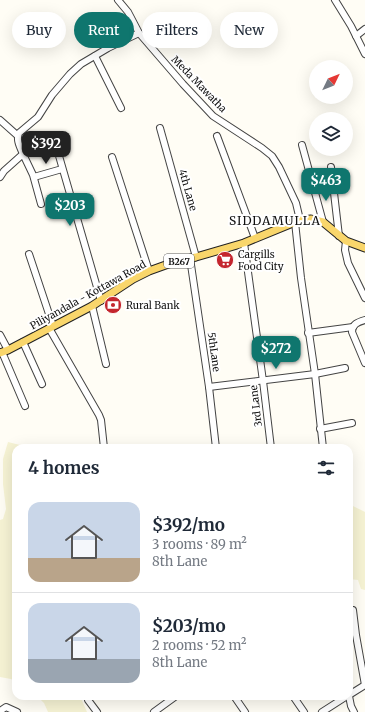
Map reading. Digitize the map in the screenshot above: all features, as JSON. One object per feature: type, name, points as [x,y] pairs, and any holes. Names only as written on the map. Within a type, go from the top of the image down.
[{"type":"main road","name":"Piliyandala - Kottawa Road","points":[[3,352],[92,306],[133,279],[149,271],[174,262],[244,243],[298,221],[311,219],[323,222]]},
{"type":"main road","points":[[323,222],[338,236],[346,241],[365,248]]},
{"type":"street","name":"Meda Mawatha","points":[[118,0],[128,12],[139,33],[213,116],[272,156],[279,167],[296,203],[301,278],[315,374],[322,444]]},
{"type":"street","points":[[336,0],[365,54]]},
{"type":"street","points":[[356,36],[365,29]]},
{"type":"street","points":[[41,204],[34,178],[18,141],[19,133],[38,117],[52,95],[70,74],[81,64],[108,48],[139,33]]},
{"type":"street","points":[[95,56],[121,108]]},
{"type":"street","points":[[0,120],[18,136]]},
{"type":"street","name":"4th Lane","points":[[160,128],[193,258]]},
{"type":"street","points":[[217,136],[256,238]]},
{"type":"street","points":[[302,146],[323,222]]},
{"type":"street","points":[[56,149],[101,301]]},
{"type":"street","points":[[0,177],[4,171],[23,154]]},
{"type":"street","points":[[112,157],[149,271]]},
{"type":"street","points":[[331,167],[338,236]]},
{"type":"street","points":[[34,178],[62,169]]},
{"type":"street","points":[[346,241],[345,250],[348,263],[365,298]]},
{"type":"street","name":"3rd Lane","points":[[244,243],[271,444]]},
{"type":"street","points":[[30,254],[51,327],[99,415],[104,444]]},
{"type":"street","name":"5thLane","points":[[193,258],[216,444]]},
{"type":"street","points":[[92,306],[106,364]]},
{"type":"street","points":[[365,320],[358,322],[353,327],[352,332],[365,364]]},
{"type":"street","points":[[308,333],[353,327]]},
{"type":"street","points":[[0,335],[3,352],[25,406]]},
{"type":"street","points":[[23,342],[42,384]]},
{"type":"street","points":[[209,387],[315,374],[345,368]]},
{"type":"street","points":[[320,429],[352,423]]},
{"type":"street","points":[[353,610],[365,685],[353,693]]},
{"type":"street","points":[[88,700],[97,712]]},
{"type":"street","points":[[154,712],[170,700]]},
{"type":"street","points":[[236,712],[244,710],[237,700]]},
{"type":"street","points":[[296,700],[304,712]]},
{"type":"street","points":[[322,712],[341,700]]},
{"type":"street","points":[[349,700],[354,712]]},
{"type":"street","points":[[0,711],[6,707],[17,712]]},
{"type":"shaded area","points":[[8,442],[16,444],[12,444],[12,680],[0,677],[0,520],[3,519],[6,509],[3,484],[3,459]]},
{"type":"shaded area","points":[[353,506],[365,512],[365,590],[361,589],[358,580],[353,579]]},
{"type":"shaded area","points":[[41,700],[82,700],[87,712],[48,712]]},
{"type":"place","name":"Cargills Food City","points":[[225,260]]},
{"type":"place","name":"Rural Bank","points":[[113,305]]},
{"type":"district","name":"SIDDAMULLA","points":[[275,220]]}]
